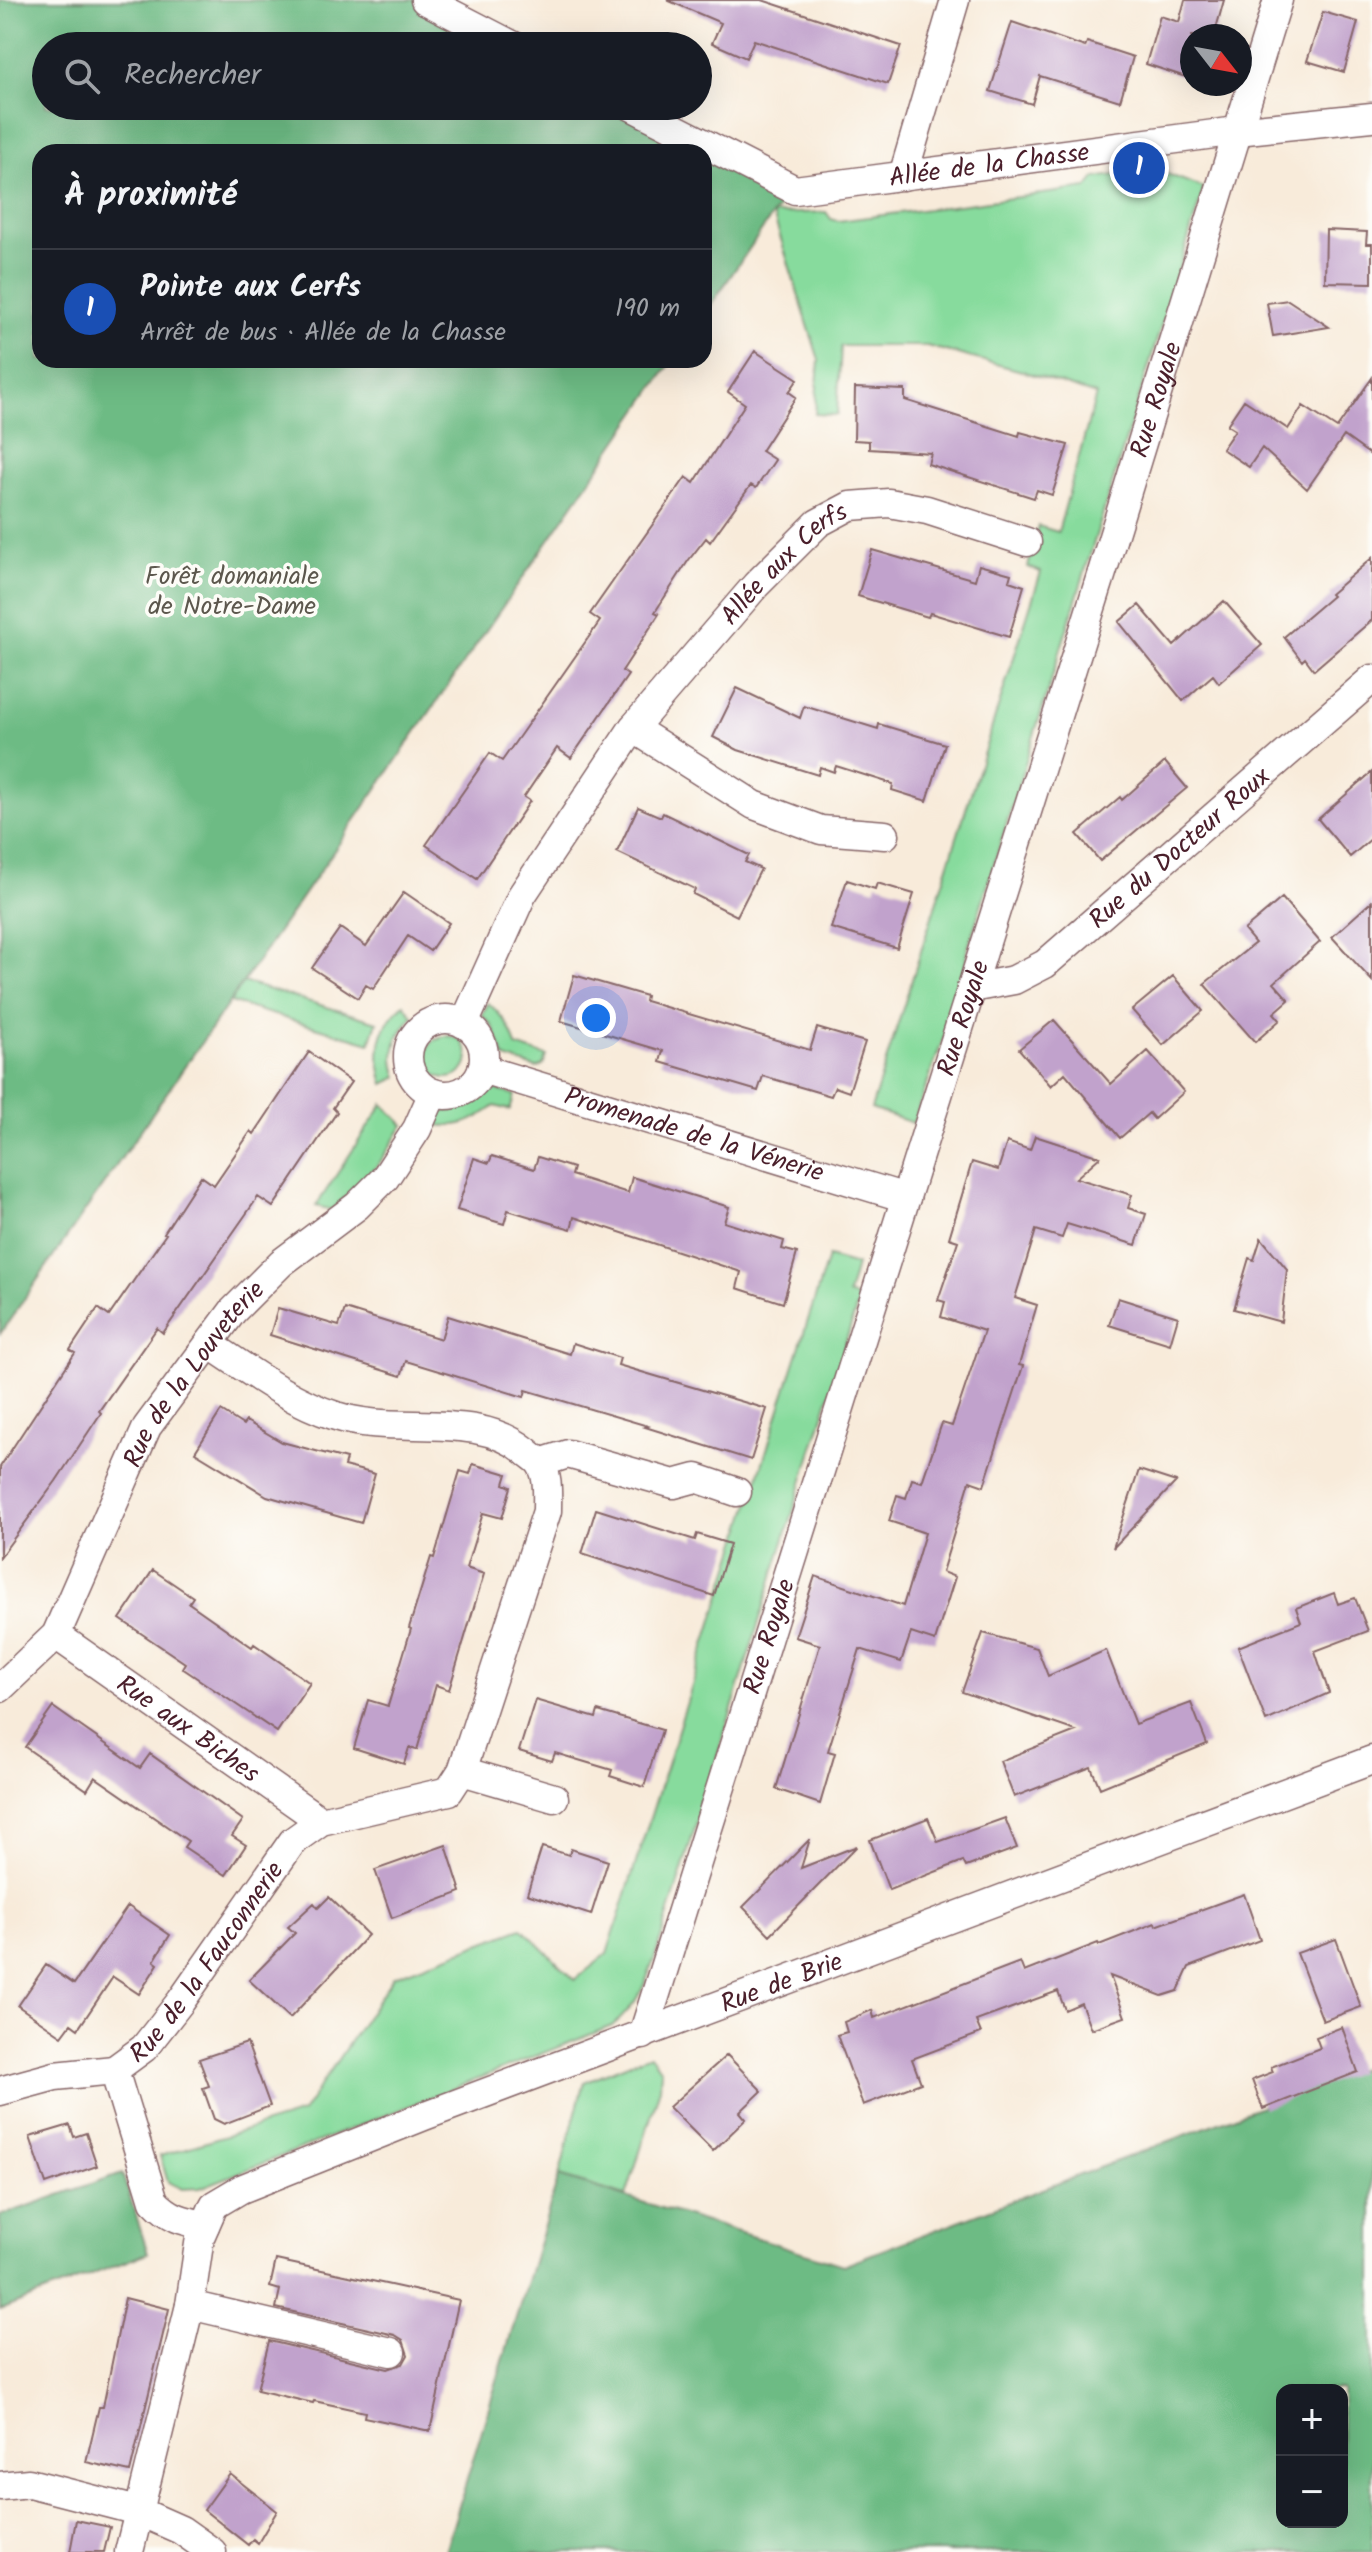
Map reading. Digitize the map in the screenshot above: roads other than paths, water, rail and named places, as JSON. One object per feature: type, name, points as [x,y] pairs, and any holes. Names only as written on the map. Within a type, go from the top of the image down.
[{"type":"street","points":[[425,0],[487,32]]},
{"type":"street","points":[[903,176],[955,0]]},
{"type":"street","name":"Rue Royale","points":[[643,2035],[1105,563],[1278,0]]},
{"type":"street","name":"Allée de la Chasse","points":[[712,147],[795,190],[1237,131],[1372,117]]},
{"type":"street","name":"Allée de la Chasse","points":[[658,120],[705,144]]},
{"type":"street","name":"Allée aux Cerfs","points":[[464,1024],[522,895],[633,728],[756,585],[818,523],[850,506],[889,503],[927,510],[1027,542]]},
{"type":"street","name":"Rue du Docteur Roux","points":[[971,988],[1014,980],[1045,964],[1372,679]]},
{"type":"street","points":[[633,728],[754,805],[821,830],[885,835]]},
{"type":"street","points":[[453,1020],[464,1024],[477,1035],[481,1043],[482,1069],[468,1088],[445,1095],[433,1093],[415,1080],[408,1058],[409,1047],[422,1028],[431,1022],[453,1020]]},
{"type":"street","name":"Promenade de la Vénerie","points":[[482,1069],[906,1198]]},
{"type":"street","name":"Rue de la Louveterie","points":[[0,1688],[56,1635],[147,1427],[233,1311],[281,1263],[357,1206],[385,1178],[417,1129],[433,1093]]},
{"type":"street","points":[[209,1344],[286,1396],[339,1417],[390,1424],[466,1428],[512,1440],[540,1463],[547,1486],[547,1511],[462,1771],[554,1798]]},
{"type":"street","points":[[540,1463],[568,1454],[674,1484],[696,1478],[737,1492]]},
{"type":"street","name":"Rue aux Biches","points":[[56,1635],[321,1821]]},
{"type":"street","name":"Rue de Brie","points":[[205,2225],[214,2205],[241,2189],[424,2116],[1372,1760]]},
{"type":"street","name":"Rue de la Fauconnerie","points":[[205,2225],[180,2221],[166,2214],[154,2201],[114,2070],[144,2048],[181,2001],[293,1841],[321,1821],[449,1791],[462,1771]]},
{"type":"street","points":[[0,2091],[55,2076],[114,2070]]},
{"type":"street","points":[[129,2552],[190,2305],[200,2237],[205,2225]]},
{"type":"street","points":[[190,2305],[391,2352]]},
{"type":"street","points":[[0,2486],[29,2483],[138,2511],[181,2530],[212,2552]]},
{"type":"place","name":"Pointe aux Cerfs","points":[[1139,168]]},
{"type":"park label","name":"Forêt domaniale de Notre-Dame","points":[[232,590]]}]
